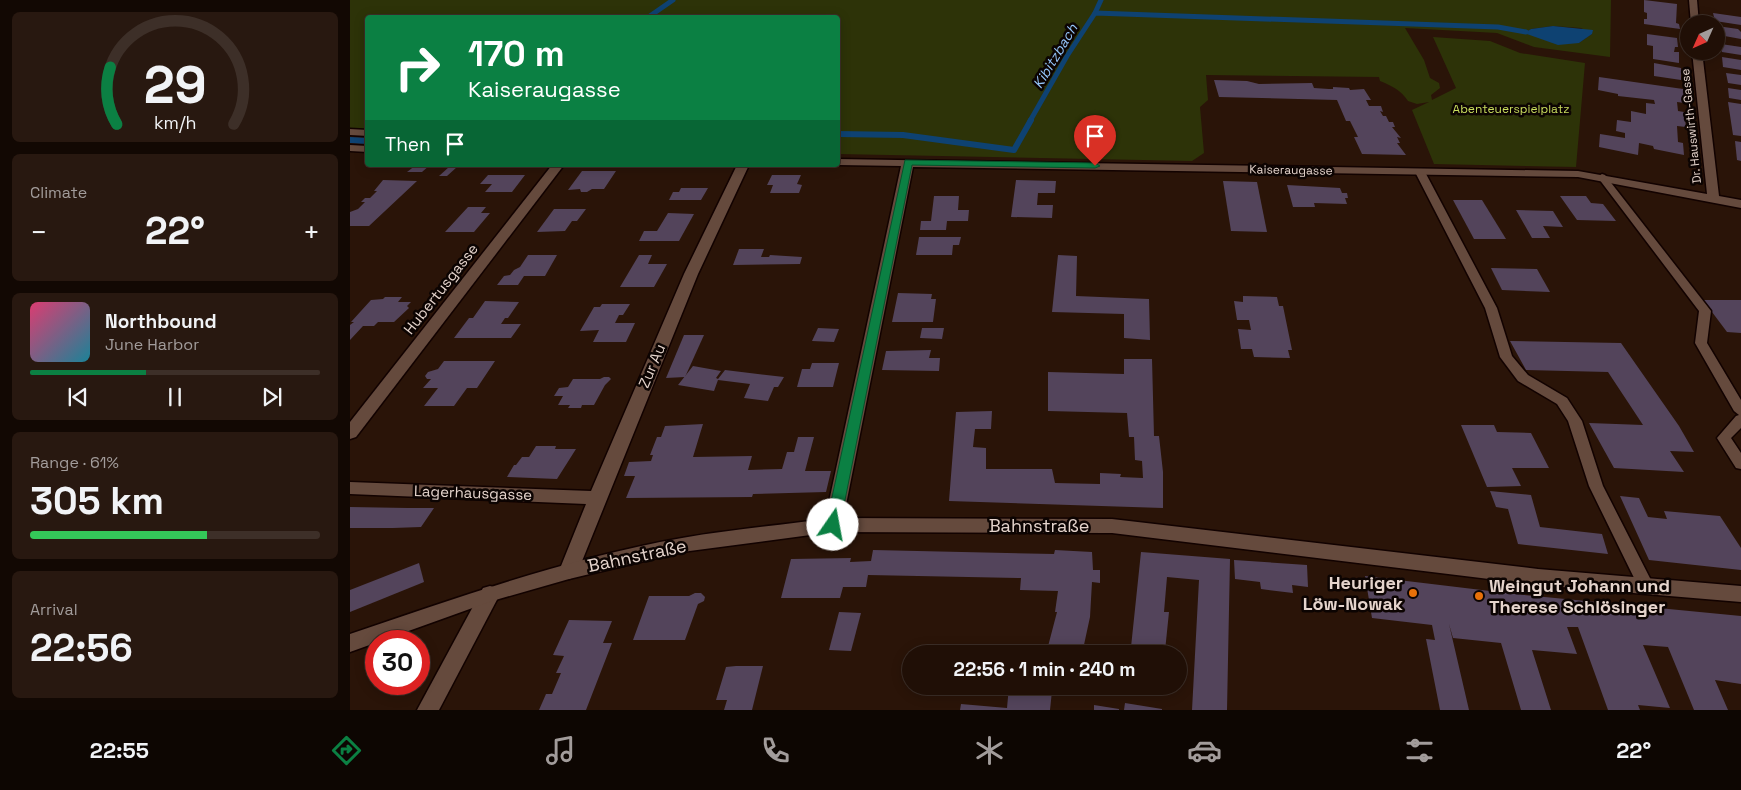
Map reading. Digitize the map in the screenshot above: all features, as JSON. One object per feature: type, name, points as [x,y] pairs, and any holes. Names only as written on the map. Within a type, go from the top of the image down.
[{"type":"street","points":[[1693,0],[1694,15]]},
{"type":"street","name":"Dr. Hauswirth-Gasse","points":[[1698,60],[1713,198]]},
{"type":"street","points":[[350,148],[365,149]]},
{"type":"street","name":"Kaiseraugasse","points":[[840,162],[1578,174],[1741,204]]},
{"type":"street","points":[[833,525],[908,162]]},
{"type":"street","name":"Hubertusgasse","points":[[350,433],[556,167]]},
{"type":"street","name":"Zur Au","points":[[569,571],[597,498],[691,274],[742,167]]},
{"type":"street","name":"Lagerhausgasse","points":[[350,488],[597,498]]},
{"type":"street","name":"Bahnstraße","points":[[350,643],[490,594],[569,571],[682,545],[833,525],[1112,526],[1538,578],[1741,594]]},
{"type":"street","points":[[428,710],[490,594]]},
{"type":"lane","points":[[350,132],[365,132]]},
{"type":"lane","points":[[1420,172],[1491,308],[1506,357],[1523,378],[1562,401],[1575,420],[1596,486],[1646,586]]},
{"type":"lane","points":[[1602,177],[1705,312],[1701,343],[1741,411]]},
{"type":"lane","points":[[1741,419],[1724,438],[1741,464]]},
{"type":"green space","name":"Abenteuerspielplatz","points":[[350,0],[1611,0],[1610,57],[1534,47],[1497,33],[1405,28],[1424,60],[1430,78],[1439,83],[1440,88],[1431,95],[1432,100],[1456,88],[1433,37],[1490,41],[1520,53],[1585,63],[1576,167],[1434,164],[1412,110],[1429,102],[1417,104],[1408,101],[1396,89],[1380,81],[1379,77],[1206,75],[1208,100],[1200,107],[1204,153],[1192,161],[840,154],[840,15],[365,15],[365,130],[350,129]],"holes":[[[1553,26],[1581,28],[1592,34],[1579,43],[1525,33],[1531,29]]]},
{"type":"water","points":[[1553,26],[1593,30],[1592,34],[1579,43],[1558,45],[1524,33],[1531,29]]},
{"type":"building","points":[[1644,0],[1677,4],[1676,23],[1679,24],[1680,29],[1644,24],[1644,19],[1647,19],[1647,13],[1644,12]]},
{"type":"building","points":[[1713,13],[1741,17],[1741,25],[1725,23],[1725,15],[1714,15]]},
{"type":"building","points":[[1725,27],[1738,29],[1741,32],[1741,39],[1725,36]]},
{"type":"building","points":[[1647,34],[1677,38],[1678,47],[1675,47],[1674,52],[1679,52],[1679,63],[1653,59],[1653,46],[1647,45]]},
{"type":"building","points":[[1725,45],[1741,47],[1741,55],[1725,52]]},
{"type":"building","points":[[1725,57],[1741,60],[1741,70],[1723,67],[1722,60],[1725,60]]},
{"type":"building","points":[[1654,63],[1681,68],[1681,80],[1654,76]]},
{"type":"building","points":[[1726,73],[1741,75],[1741,85],[1728,83]]},
{"type":"building","points":[[1599,77],[1683,89],[1685,103],[1677,102],[1678,111],[1684,112],[1686,127],[1677,126],[1678,142],[1683,143],[1684,155],[1654,149],[1653,146],[1639,143],[1638,155],[1599,147],[1600,134],[1625,138],[1625,133],[1616,131],[1617,120],[1631,122],[1631,111],[1646,114],[1646,103],[1655,104],[1654,100],[1618,96],[1618,94],[1598,90]]},
{"type":"building","points":[[1214,80],[1247,81],[1259,84],[1312,83],[1314,88],[1364,89],[1371,100],[1366,100],[1369,106],[1381,106],[1383,112],[1380,111],[1383,116],[1386,116],[1389,122],[1393,122],[1395,127],[1392,127],[1401,138],[1397,137],[1400,143],[1397,143],[1406,155],[1362,154],[1354,137],[1358,137],[1350,121],[1346,121],[1337,100],[1219,97]]},
{"type":"building","points":[[1728,88],[1741,90],[1741,100],[1729,98]]},
{"type":"building","points":[[1728,102],[1741,104],[1741,136],[1733,135]]},
{"type":"building","points":[[1735,141],[1741,142],[1741,161],[1737,160]]},
{"type":"building","points":[[413,167],[428,167],[422,172],[407,172]]},
{"type":"building","points":[[449,167],[457,167],[447,176],[439,176]]},
{"type":"building","points":[[582,171],[616,171],[604,189],[592,189],[587,192],[581,192],[580,189],[568,190]]},
{"type":"building","points":[[488,175],[525,175],[512,192],[485,192],[492,184],[480,184]]},
{"type":"building","points":[[772,175],[801,175],[797,184],[802,185],[799,193],[770,193],[773,185],[767,185]]},
{"type":"building","points":[[383,180],[417,181],[369,226],[350,226],[350,212],[358,209],[365,202],[361,202],[365,198],[370,198],[377,191],[374,191]]},
{"type":"building","points":[[1016,180],[1056,181],[1055,193],[1038,193],[1037,205],[1053,205],[1052,218],[1011,217]]},
{"type":"building","points":[[1223,181],[1257,182],[1267,232],[1231,231]]},
{"type":"building","points":[[1287,185],[1340,188],[1342,193],[1347,193],[1348,198],[1345,198],[1347,204],[1314,203],[1315,207],[1293,207]]},
{"type":"building","points":[[681,188],[708,188],[701,200],[669,200],[673,192],[679,192]]},
{"type":"building","points":[[934,196],[959,196],[958,210],[969,210],[968,221],[947,221],[946,230],[920,230],[921,221],[931,221]]},
{"type":"building","points":[[1560,196],[1586,196],[1591,203],[1603,204],[1616,221],[1577,220]]},
{"type":"building","points":[[1453,200],[1482,200],[1506,239],[1474,239]]},
{"type":"building","points":[[468,207],[486,207],[481,213],[490,213],[474,232],[445,232]]},
{"type":"building","points":[[554,209],[586,209],[577,221],[572,221],[565,231],[537,232]]},
{"type":"building","points":[[1516,210],[1553,211],[1563,227],[1543,226],[1550,238],[1532,238]]},
{"type":"building","points":[[668,213],[694,214],[679,241],[639,241],[644,231],[657,231]]},
{"type":"building","points":[[919,237],[961,237],[959,245],[953,245],[952,255],[916,255]]},
{"type":"building","points":[[739,249],[764,249],[761,257],[769,257],[770,255],[802,257],[800,264],[733,265]]},
{"type":"building","points":[[528,255],[557,255],[545,276],[524,276],[518,285],[497,285],[504,276],[510,275],[520,267]]},
{"type":"building","points":[[639,255],[652,255],[648,264],[667,264],[654,287],[620,287]]},
{"type":"building","points":[[1058,255],[1077,256],[1076,296],[1149,299],[1150,340],[1124,338],[1124,314],[1052,312]]},
{"type":"building","points":[[1491,268],[1537,269],[1550,292],[1502,290]]},
{"type":"building","points":[[898,293],[932,294],[931,299],[936,299],[933,322],[892,322]]},
{"type":"building","points":[[1243,296],[1277,297],[1279,306],[1283,306],[1292,350],[1288,350],[1290,358],[1254,357],[1252,349],[1241,349],[1238,329],[1251,330],[1249,320],[1237,320],[1234,301],[1243,302]]},
{"type":"building","points":[[385,297],[402,297],[398,302],[411,302],[407,306],[409,308],[394,322],[378,322],[374,326],[363,326],[350,340],[350,325],[354,322],[351,322],[371,300],[383,299]]},
{"type":"building","points":[[1703,300],[1741,300],[1741,333],[1727,332]]},
{"type":"building","points":[[485,301],[519,302],[508,318],[505,318],[501,324],[521,324],[511,338],[454,338],[469,318],[473,318]]},
{"type":"building","points":[[602,304],[630,304],[623,315],[619,315],[615,323],[635,323],[626,342],[593,342],[599,330],[580,331],[594,307],[600,307]]},
{"type":"building","points":[[818,328],[839,329],[834,342],[812,341]]},
{"type":"building","points":[[922,328],[944,328],[942,339],[920,338]]},
{"type":"building","points":[[684,335],[704,335],[685,377],[666,378]]},
{"type":"building","points":[[1510,341],[1621,343],[1679,426],[1694,452],[1670,451],[1684,472],[1614,468],[1589,423],[1643,425],[1608,372],[1526,370]]},
{"type":"building","points":[[931,350],[929,358],[940,358],[939,371],[882,370],[886,351]]},
{"type":"building","points":[[1124,359],[1152,359],[1154,436],[1159,436],[1163,472],[1163,508],[949,501],[956,412],[992,411],[991,429],[975,429],[973,447],[986,448],[986,469],[1052,469],[1055,483],[1100,484],[1100,473],[1121,474],[1120,477],[1143,478],[1142,461],[1135,460],[1134,437],[1129,437],[1127,413],[1048,411],[1048,372],[1124,374]]},
{"type":"building","points":[[444,361],[495,361],[477,388],[467,388],[454,406],[424,406],[438,388],[423,388],[431,379],[427,379],[425,376],[428,372],[438,369]]},
{"type":"building","points":[[812,363],[839,363],[833,387],[797,387],[802,369],[810,369]]},
{"type":"building","points":[[693,366],[721,371],[716,378],[718,379],[725,370],[784,377],[778,387],[774,387],[768,401],[744,398],[750,384],[718,380],[714,391],[678,385]]},
{"type":"building","points":[[604,377],[611,379],[605,385],[594,405],[568,408],[570,405],[558,405],[563,396],[554,396],[559,388],[568,387],[573,379],[600,379]]},
{"type":"building","points":[[703,424],[693,457],[752,456],[748,470],[782,469],[787,452],[794,452],[798,437],[814,437],[805,471],[831,471],[826,492],[753,494],[752,497],[626,498],[635,476],[624,476],[629,462],[651,461],[653,455],[650,455],[657,437],[661,437],[665,426]]},
{"type":"building","points":[[1461,425],[1494,425],[1497,432],[1531,433],[1549,468],[1512,468],[1521,486],[1487,487]]},
{"type":"building","points":[[536,446],[556,446],[555,449],[576,449],[557,479],[507,477],[514,465],[522,457],[529,457]]},
{"type":"building","points":[[1490,491],[1531,495],[1540,527],[1602,534],[1608,554],[1518,544],[1508,509],[1496,507]]},
{"type":"building","points":[[1620,496],[1639,498],[1648,517],[1667,519],[1664,511],[1720,516],[1741,548],[1741,570],[1649,560]]},
{"type":"building","points":[[350,507],[434,508],[421,527],[350,528]]},
{"type":"building","points":[[873,550],[1054,554],[1055,550],[1092,552],[1093,570],[1100,570],[1100,583],[1092,582],[1090,617],[1084,645],[1048,645],[1057,612],[1055,612],[1058,591],[1020,590],[1021,578],[868,575],[866,587],[843,587],[840,598],[781,598],[791,559],[851,558],[850,562],[871,561]]},
{"type":"building","points":[[1141,552],[1230,559],[1227,710],[1192,710],[1199,580],[1167,577],[1164,612],[1169,612],[1166,645],[1131,645]]},
{"type":"building","points":[[1234,560],[1307,565],[1308,587],[1292,585],[1293,593],[1261,589],[1260,582],[1235,579]]},
{"type":"building","points":[[419,563],[424,582],[350,612],[350,590]]},
{"type":"building","points":[[1365,576],[1515,594],[1741,616],[1741,684],[1715,680],[1728,710],[1694,710],[1668,647],[1643,645],[1670,708],[1638,705],[1640,710],[1608,710],[1578,627],[1567,627],[1577,654],[1532,650],[1551,710],[1521,710],[1501,643],[1453,638],[1449,624],[1469,710],[1440,710],[1426,639],[1435,640],[1432,625],[1372,618]]},
{"type":"building","points":[[701,593],[705,597],[704,601],[698,604],[685,640],[633,640],[649,596],[689,596]]},
{"type":"building","points":[[839,612],[861,613],[851,651],[829,650]]},
{"type":"building","points":[[569,620],[612,621],[603,643],[612,643],[586,710],[539,710],[546,694],[552,694],[561,673],[556,673],[564,656],[553,655]]},
{"type":"building","points":[[763,666],[752,710],[724,710],[727,700],[716,700],[726,667]]},
{"type":"building","points":[[1008,695],[1052,695],[1050,710],[960,710],[961,704],[1007,708]]},
{"type":"building","points":[[1125,703],[1162,709],[1162,710],[1124,710]]},
{"type":"building","points":[[1094,705],[1119,709],[1119,710],[1094,710]]},
{"type":"waterway","points":[[651,15],[673,0]]},
{"type":"waterway","points":[[1095,13],[1101,0]]},
{"type":"waterway","name":"Kibitzbach","points":[[1030,121],[1067,56],[1095,13]]},
{"type":"waterway","name":"Kibitzbach","points":[[1095,13],[1498,27],[1526,32]]},
{"type":"waterway","name":"Kibitzbach","points":[[840,134],[903,135],[1014,150],[1031,120]]},
{"type":"waterway","name":"Kibitzbach","points":[[350,140],[365,141]]},
{"type":"place","name":"Heuriger Löw-Nowak","points":[[1413,593]]},
{"type":"place","name":"Weingut Johann und Therese Schlösinger","points":[[1479,596]]},
{"type":"route","points":[[833,525],[908,162],[1095,166]]}]
